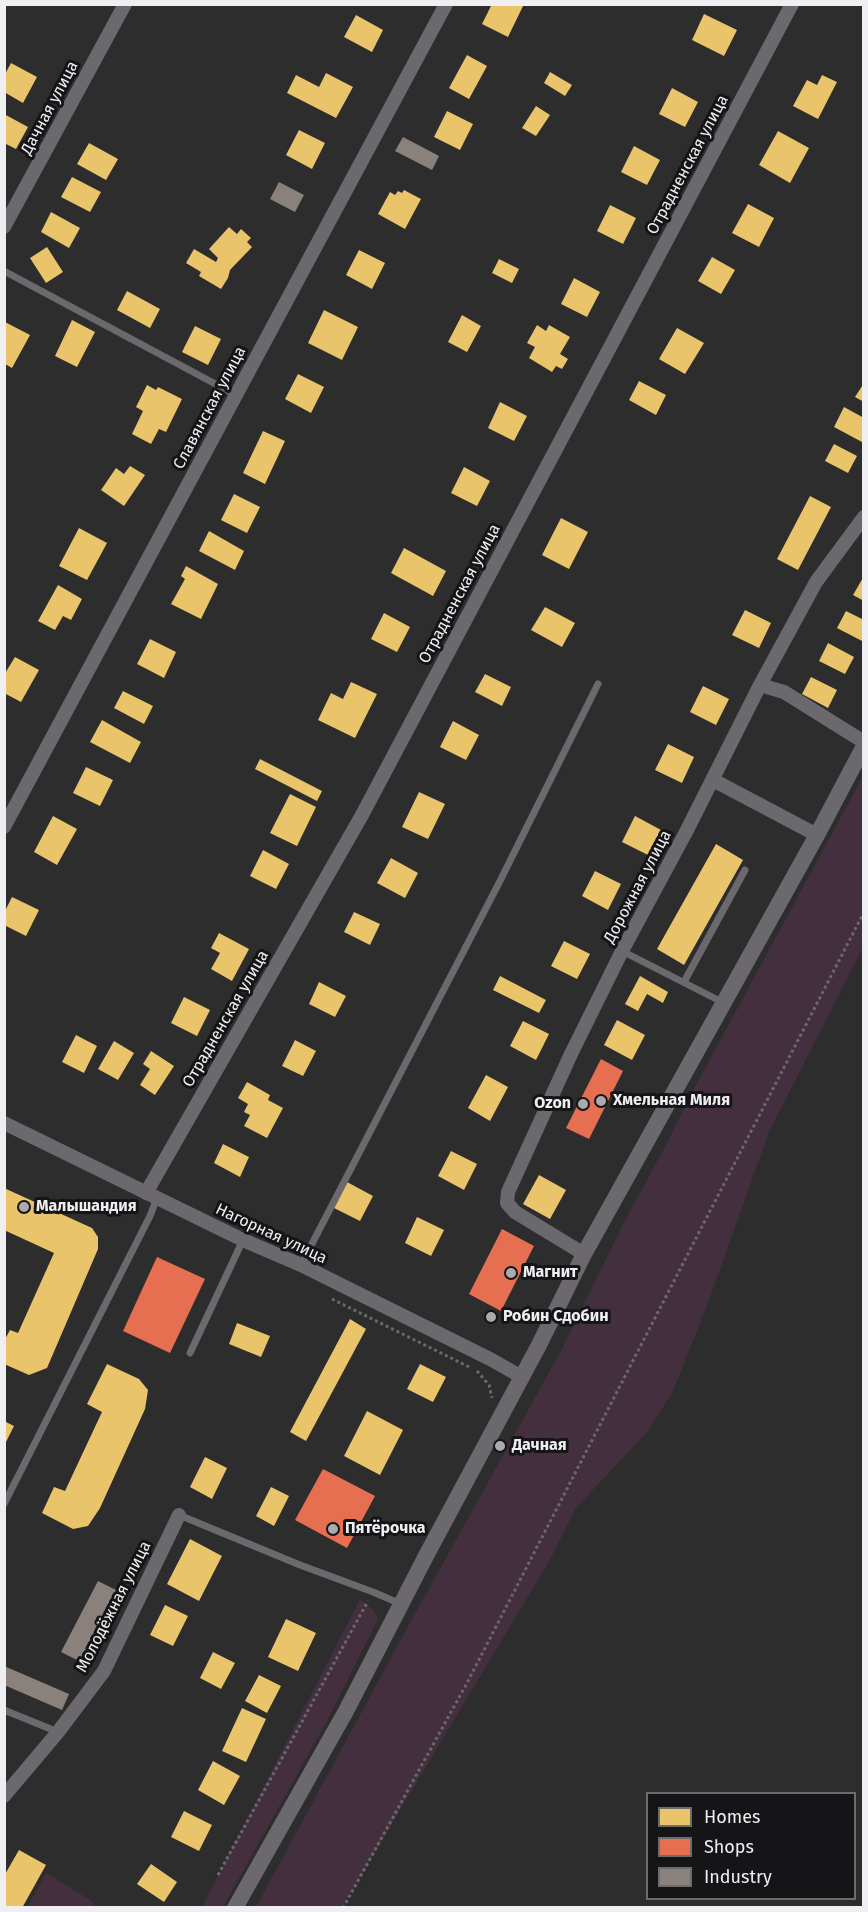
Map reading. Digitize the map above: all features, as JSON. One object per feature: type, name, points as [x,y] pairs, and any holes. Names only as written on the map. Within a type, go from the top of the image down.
[{"type":"street","name":"Дачная улица","points":[[4,227],[125,4]]},
{"type":"street","name":"Славянская улица","points":[[4,827],[446,4]]},
{"type":"street","name":"Отрадненская улица","points":[[151,1195],[362,815],[792,4]]},
{"type":"street","name":"Дорожная улица","points":[[585,1254],[515,1212],[507,1203],[508,1192],[622,951],[760,686],[816,582],[864,517]]},
{"type":"street","points":[[235,1908],[346,1711],[585,1254],[817,835],[864,744],[784,692],[760,686]]},
{"type":"street","points":[[713,780],[817,835]]},
{"type":"street","name":"Нагорная улица","points":[[4,1123],[243,1240],[301,1265],[522,1377]]},
{"type":"street","name":"Молодёжная улица","points":[[4,1796],[58,1732],[104,1671],[179,1515]]},
{"type":"lane","points":[[4,271],[236,395]]},
{"type":"lane","points":[[301,1265],[500,881],[598,684]]},
{"type":"lane","points":[[684,982],[745,870]]},
{"type":"lane","points":[[622,951],[724,1003]]},
{"type":"lane","points":[[4,1504],[148,1222],[151,1195]]},
{"type":"lane","points":[[190,1353],[243,1240]]},
{"type":"lane","points":[[179,1515],[401,1604]]},
{"type":"lane","points":[[4,1710],[58,1732]]},
{"type":"path","points":[[343,1908],[467,1683],[864,912]]},
{"type":"path","points":[[329,1297],[478,1371],[489,1384],[493,1402]]},
{"type":"path","points":[[218,1875],[373,1592]]},
{"type":"shaded area","points":[[863,776],[863,947],[769,1132],[708,1303],[673,1391],[648,1431],[576,1508],[551,1558],[342,1907],[256,1907],[562,1349],[622,1226],[688,1100]]},
{"type":"shaded area","points":[[360,1599],[374,1611],[378,1619],[327,1721],[223,1907],[202,1907]]},
{"type":"shaded area","points":[[46,1873],[95,1903],[93,1907],[27,1907]]},
{"type":"building: Homes","points":[[492,4],[524,4],[508,37],[482,24]]},
{"type":"building: Homes","points":[[704,14],[737,30],[724,56],[692,40]]},
{"type":"building: Homes","points":[[356,15],[383,30],[372,52],[344,37]]},
{"type":"building: Homes","points":[[467,55],[487,66],[469,99],[449,88]]},
{"type":"building: Homes","points":[[11,63],[37,77],[23,103],[4,92],[4,76]]},
{"type":"building: Homes","points":[[550,72],[572,85],[565,96],[544,83]]},
{"type":"building: Homes","points":[[326,73],[353,87],[336,118],[287,93],[296,75],[319,87]]},
{"type":"building: Homes","points":[[822,75],[837,82],[818,119],[793,106],[807,80],[817,85]]},
{"type":"building: Homes","points":[[672,88],[698,102],[685,127],[659,114]]},
{"type":"building: Homes","points":[[536,106],[550,115],[536,136],[522,128]]},
{"type":"building: Homes","points":[[447,111],[473,124],[460,150],[434,137]]},
{"type":"building: Homes","points":[[4,114],[28,127],[16,149],[4,143]]},
{"type":"building: Homes","points":[[299,130],[325,143],[312,169],[286,155]]},
{"type":"building: Homes","points":[[778,131],[809,148],[790,183],[759,165]]},
{"type":"building: Homes","points":[[89,143],[118,159],[106,180],[77,164]]},
{"type":"building: Homes","points":[[634,146],[660,160],[647,185],[621,172]]},
{"type":"building: Homes","points":[[72,177],[101,192],[90,212],[61,197]]},
{"type":"building: Homes","points":[[404,190],[421,199],[405,229],[378,214],[390,192],[395,195],[398,191],[402,193]]},
{"type":"building: Homes","points":[[748,204],[774,218],[759,247],[732,233]]},
{"type":"building: Homes","points":[[610,205],[636,218],[623,244],[597,231]]},
{"type":"building: Homes","points":[[51,212],[80,228],[69,248],[41,232]]},
{"type":"building: Homes","points":[[229,227],[237,234],[241,229],[251,238],[247,242],[252,247],[230,270],[221,289],[199,276],[201,272],[186,263],[194,249],[216,262],[218,258],[209,249]]},
{"type":"building: Homes","points":[[47,247],[63,272],[46,283],[30,258]]},
{"type":"building: Homes","points":[[359,250],[385,263],[372,289],[346,275]]},
{"type":"building: Homes","points":[[712,257],[735,270],[721,294],[698,281]]},
{"type":"building: Homes","points":[[499,259],[519,269],[512,283],[492,273]]},
{"type":"building: Homes","points":[[574,278],[600,292],[587,317],[561,304]]},
{"type":"building: Homes","points":[[127,291],[160,309],[150,328],[117,310]]},
{"type":"building: Homes","points":[[324,310],[358,327],[342,360],[308,343]]},
{"type":"building: Homes","points":[[462,315],[481,326],[467,352],[448,342]]},
{"type":"building: Homes","points":[[72,320],[95,332],[77,367],[55,356]]},
{"type":"building: Homes","points":[[5,322],[30,335],[12,368],[5,364]]},
{"type":"building: Homes","points":[[537,325],[546,331],[549,325],[570,337],[560,354],[568,359],[562,369],[556,366],[552,372],[529,358],[535,347],[527,343]]},
{"type":"building: Homes","points":[[195,326],[221,339],[208,365],[182,352]]},
{"type":"building: Homes","points":[[677,328],[704,343],[685,374],[659,359]]},
{"type":"building: Homes","points":[[298,374],[324,387],[311,413],[285,399]]},
{"type":"building: Homes","points":[[639,381],[666,395],[656,415],[629,400]]},
{"type":"building: Homes","points":[[864,383],[864,402],[855,397]]},
{"type":"building: Homes","points":[[147,385],[156,390],[158,387],[182,399],[166,432],[159,429],[151,444],[132,434],[143,411],[136,407]]},
{"type":"building: Homes","points":[[500,402],[527,416],[514,441],[488,428]]},
{"type":"building: Homes","points":[[844,407],[864,418],[862,442],[834,427]]},
{"type":"building: Homes","points":[[263,431],[285,441],[265,484],[243,473]]},
{"type":"building: Homes","points":[[834,444],[857,456],[848,473],[825,461]]},
{"type":"building: Homes","points":[[130,466],[145,475],[124,506],[101,490],[116,468],[124,474]]},
{"type":"building: Homes","points":[[464,467],[490,481],[477,506],[451,493]]},
{"type":"building: Homes","points":[[234,494],[260,507],[247,533],[221,520]]},
{"type":"building: Homes","points":[[810,496],[831,507],[798,570],[777,559]]},
{"type":"building: Homes","points":[[561,518],[588,532],[569,569],[542,555]]},
{"type":"building: Homes","points":[[79,528],[107,543],[87,580],[59,566]]},
{"type":"building: Homes","points":[[209,531],[244,551],[235,570],[199,551]]},
{"type":"building: Homes","points":[[404,548],[446,571],[433,596],[391,573]]},
{"type":"building: Homes","points":[[186,566],[218,584],[201,619],[171,604],[185,579],[181,576]]},
{"type":"building: Homes","points":[[864,576],[864,601],[853,595]]},
{"type":"building: Homes","points":[[58,585],[82,599],[71,620],[63,616],[55,630],[38,621]]},
{"type":"building: Homes","points":[[545,607],[575,623],[562,647],[531,630]]},
{"type":"building: Homes","points":[[745,610],[771,623],[759,648],[732,635]]},
{"type":"building: Homes","points":[[846,611],[864,620],[864,642],[837,628]]},
{"type":"building: Homes","points":[[384,613],[410,627],[397,652],[371,639]]},
{"type":"building: Homes","points":[[150,639],[176,652],[164,678],[137,664]]},
{"type":"building: Homes","points":[[828,643],[854,657],[845,674],[819,661]]},
{"type":"building: Homes","points":[[15,657],[39,670],[21,702],[4,693],[4,675]]},
{"type":"building: Homes","points":[[485,674],[511,687],[502,706],[475,692]]},
{"type":"building: Homes","points":[[811,677],[837,690],[828,708],[802,694]]},
{"type":"building: Homes","points":[[351,682],[377,694],[355,738],[318,720],[331,693],[343,699]]},
{"type":"building: Homes","points":[[703,686],[729,699],[716,725],[690,712]]},
{"type":"building: Homes","points":[[123,691],[153,706],[144,724],[114,708]]},
{"type":"building: Homes","points":[[102,720],[141,742],[130,763],[90,742]]},
{"type":"building: Homes","points":[[453,721],[479,735],[466,760],[440,747]]},
{"type":"building: Homes","points":[[668,744],[694,757],[682,783],[655,770]]},
{"type":"building: Homes","points":[[260,759],[322,791],[317,801],[255,769]]},
{"type":"building: Homes","points":[[86,767],[113,780],[100,806],[73,793]]},
{"type":"building: Homes","points":[[419,792],[445,804],[428,839],[402,827]]},
{"type":"building: Homes","points":[[290,794],[316,807],[297,846],[270,833]]},
{"type":"building: Homes","points":[[53,816],[77,829],[57,865],[34,852]]},
{"type":"building: Homes","points":[[635,816],[661,830],[648,855],[622,842]]},
{"type":"building: Homes","points":[[716,844],[743,860],[684,965],[657,949]]},
{"type":"building: Homes","points":[[263,850],[289,864],[276,889],[250,876]]},
{"type":"building: Homes","points":[[391,858],[418,873],[405,898],[377,883]]},
{"type":"building: Homes","points":[[595,871],[621,884],[608,910],[582,896]]},
{"type":"building: Homes","points":[[12,897],[39,910],[26,936],[4,925],[4,913]]},
{"type":"building: Homes","points":[[354,912],[380,924],[370,945],[344,932]]},
{"type":"building: Homes","points":[[219,933],[249,949],[232,981],[211,969],[220,953],[211,948]]},
{"type":"building: Homes","points":[[564,941],[590,954],[577,979],[551,966]]},
{"type":"building: Homes","points":[[500,976],[546,1000],[539,1013],[493,990]]},
{"type":"building: Homes","points":[[640,976],[668,992],[663,1003],[647,994],[638,1011],[625,1004]]},
{"type":"building: Homes","points":[[319,982],[346,996],[335,1017],[309,1004]]},
{"type":"building: Homes","points":[[184,997],[210,1010],[197,1036],[171,1023]]},
{"type":"building: Homes","points":[[617,1020],[645,1035],[632,1060],[604,1045]]},
{"type":"building: Homes","points":[[523,1021],[549,1034],[536,1060],[510,1046]]},
{"type":"building: Homes","points":[[76,1035],[97,1046],[84,1073],[62,1062]]},
{"type":"building: Homes","points":[[295,1040],[316,1051],[303,1076],[282,1066]]},
{"type":"building: Homes","points":[[114,1041],[134,1053],[118,1080],[98,1069]]},
{"type":"building: Homes","points":[[151,1051],[174,1066],[155,1095],[140,1085],[150,1069],[143,1064]]},
{"type":"building: Homes","points":[[486,1075],[508,1087],[490,1121],[468,1108]]},
{"type":"building: Homes","points":[[247,1082],[270,1095],[268,1100],[283,1108],[267,1138],[244,1126],[250,1115],[244,1112],[248,1104],[238,1098]]},
{"type":"building: Homes","points":[[223,1144],[249,1157],[240,1177],[214,1163]]},
{"type":"building: Homes","points":[[451,1151],[477,1164],[464,1190],[438,1176]]},
{"type":"building: Homes","points":[[539,1175],[566,1190],[550,1219],[523,1204]]},
{"type":"building: Homes","points":[[347,1182],[373,1196],[360,1221],[334,1208]]},
{"type":"building: Homes","points":[[4,1188],[92,1228],[98,1237],[98,1249],[47,1368],[29,1375],[4,1364],[4,1341],[10,1330],[18,1333],[54,1253],[4,1230]]},
{"type":"building: Homes","points":[[417,1217],[444,1230],[431,1256],[405,1243]]},
{"type":"building: Homes","points":[[350,1319],[366,1329],[306,1441],[290,1432]]},
{"type":"building: Homes","points":[[237,1323],[270,1336],[261,1357],[229,1344]]},
{"type":"building: Homes","points":[[107,1364],[139,1379],[148,1390],[145,1409],[100,1508],[88,1526],[73,1529],[42,1513],[54,1487],[65,1491],[102,1412],[87,1404]]},
{"type":"building: Homes","points":[[420,1364],[446,1377],[433,1402],[407,1389]]},
{"type":"building: Homes","points":[[367,1411],[403,1430],[380,1475],[344,1456]]},
{"type":"building: Homes","points":[[4,1421],[14,1426],[4,1446]]},
{"type":"building: Homes","points":[[205,1457],[227,1468],[212,1499],[190,1487]]},
{"type":"building: Homes","points":[[271,1487],[289,1496],[274,1526],[256,1516]]},
{"type":"building: Homes","points":[[190,1539],[222,1556],[199,1601],[167,1584]]},
{"type":"building: Homes","points":[[165,1605],[188,1616],[173,1646],[150,1635]]},
{"type":"building: Homes","points":[[286,1619],[316,1633],[298,1671],[268,1657]]},
{"type":"building: Homes","points":[[213,1652],[235,1663],[221,1689],[200,1678]]},
{"type":"building: Homes","points":[[259,1675],[281,1686],[267,1713],[245,1701]]},
{"type":"building: Homes","points":[[242,1708],[266,1719],[246,1762],[222,1751]]},
{"type":"building: Homes","points":[[213,1761],[240,1776],[224,1805],[198,1790]]},
{"type":"building: Homes","points":[[184,1811],[212,1825],[199,1851],[171,1837]]},
{"type":"building: Homes","points":[[19,1850],[46,1865],[22,1908],[4,1908],[4,1876]]},
{"type":"building: Homes","points":[[151,1864],[177,1882],[164,1902],[137,1884]]},
{"type":"building: Shops","points":[[601,1059],[623,1071],[589,1139],[566,1128]]},
{"type":"building: Shops","points":[[502,1229],[534,1246],[501,1311],[469,1294]]},
{"type":"building: Shops","points":[[157,1257],[205,1279],[170,1353],[123,1331]]},
{"type":"building: Shops","points":[[323,1469],[375,1496],[347,1548],[295,1520]]},
{"type":"building: Industry","points":[[403,137],[439,156],[432,170],[395,151]]},
{"type":"building: Industry","points":[[279,182],[304,195],[295,212],[270,199]]},
{"type":"building: Industry","points":[[98,1581],[122,1593],[85,1664],[61,1652]]},
{"type":"building: Industry","points":[[4,1666],[69,1694],[62,1710],[4,1685]]},
{"type":"place","name":"Хмельная Миля","points":[[601,1101]]},
{"type":"place","name":"Ozon","points":[[583,1104]]},
{"type":"place","name":"Малышандия","points":[[24,1207]]},
{"type":"place","name":"Магнит","points":[[511,1273]]},
{"type":"place","name":"Робин Сдобин","points":[[491,1317]]},
{"type":"place","name":"Дачная","points":[[500,1446]]},
{"type":"place","name":"Пятёрочка","points":[[333,1529]]}]
